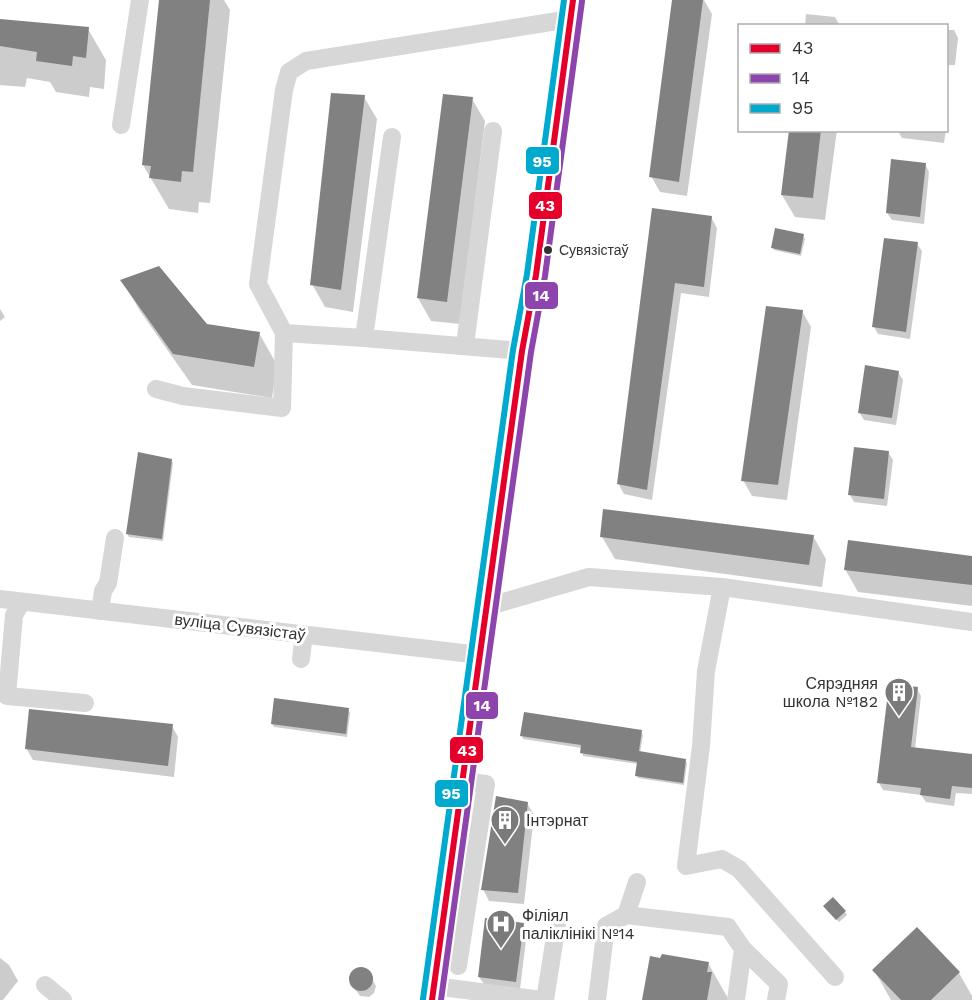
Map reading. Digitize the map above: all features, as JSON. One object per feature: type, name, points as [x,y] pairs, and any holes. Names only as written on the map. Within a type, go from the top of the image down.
[{"type":"street","points":[[121,125],[140,0]]},
{"type":"street","points":[[558,918],[544,1000],[433,993],[573,0]]},
{"type":"street","points":[[156,388],[183,396],[282,408],[284,333],[258,284],[284,90],[289,72],[306,61],[570,19]]},
{"type":"street","points":[[465,345],[493,131]]},
{"type":"street","points":[[364,338],[392,137]]},
{"type":"street","points":[[284,333],[522,351]]},
{"type":"street","points":[[100,611],[103,591],[108,583],[115,538]]},
{"type":"street","points":[[486,606],[589,577],[722,588],[972,622]]},
{"type":"street","points":[[722,588],[706,670],[701,746],[686,866],[722,860],[738,869],[835,976]]},
{"type":"street","name":"вуліца Сувязістаў","points":[[0,599],[480,655]]},
{"type":"street","points":[[22,602],[14,615],[8,696],[85,703]]},
{"type":"street","points":[[301,659],[304,634]]},
{"type":"street","points":[[458,966],[486,784],[462,781]]},
{"type":"street","points":[[626,915],[637,882]]},
{"type":"street","points":[[597,1000],[606,926],[626,915],[728,927],[743,949],[779,984],[776,1000]]},
{"type":"street","points":[[736,1000],[743,949]]},
{"type":"street","points":[[45,985],[63,1000]]},
{"type":"building","points":[[159,0],[210,0],[193,172],[182,171],[181,182],[149,178],[151,166],[142,165]]},
{"type":"building","points":[[672,0],[703,0],[679,182],[649,177]]},
{"type":"building","points":[[0,19],[89,27],[86,58],[73,56],[72,66],[36,61],[37,52],[0,46]]},
{"type":"building","points":[[331,93],[365,95],[341,290],[310,285]]},
{"type":"building","points":[[443,94],[473,97],[447,302],[417,298]]},
{"type":"building","points":[[789,132],[821,132],[813,198],[781,195]]},
{"type":"building","points":[[891,159],[926,163],[920,217],[886,213]]},
{"type":"building","points":[[652,208],[712,216],[704,287],[675,283],[647,490],[617,484]]},
{"type":"building","points":[[775,228],[804,234],[800,254],[771,248]]},
{"type":"building","points":[[884,238],[918,242],[906,332],[872,327]]},
{"type":"building","points":[[159,266],[207,324],[260,332],[254,367],[173,354],[120,280]]},
{"type":"building","points":[[766,306],[803,310],[778,485],[741,481]]},
{"type":"building","points":[[865,365],[899,371],[892,418],[858,413]]},
{"type":"building","points":[[854,447],[889,451],[884,499],[848,495]]},
{"type":"building","points":[[138,452],[172,459],[162,539],[126,534]]},
{"type":"building","points":[[603,509],[814,535],[809,565],[600,537]]},
{"type":"building","points":[[848,540],[972,556],[972,585],[844,570]]},
{"type":"building","name":"Сярэдняя школа №182","points":[[889,684],[918,687],[911,747],[972,754],[972,788],[952,786],[950,799],[920,795],[921,788],[877,783]]},
{"type":"building","points":[[274,698],[349,708],[346,734],[271,724]]},
{"type":"building","points":[[29,709],[173,724],[168,766],[25,749]]},
{"type":"building","points":[[524,712],[642,730],[639,751],[686,759],[683,783],[635,776],[637,762],[580,753],[581,745],[520,736]]},
{"type":"building","name":"Інтэрнат","points":[[496,796],[528,802],[518,893],[481,890]]},
{"type":"building","points":[[833,897],[846,911],[836,920],[823,906]]},
{"type":"building","name":"Філіял паліклінікі №14","points":[[485,918],[524,923],[516,982],[478,977]]},
{"type":"building","points":[[917,927],[960,972],[931,1000],[901,1000],[872,970]]},
{"type":"building","points":[[662,954],[709,962],[707,972],[712,972],[707,1000],[642,1000],[650,956],[660,958]]},
{"type":"building","points":[[361,967],[366,968],[372,974],[372,984],[366,990],[361,991],[356,990],[350,984],[349,979],[350,974],[356,968]]},
{"type":"transit line","name":"95","points":[[423,999],[564,0]]},
{"type":"transit line","name":"43","points":[[432,1000],[573,0]]},
{"type":"transit line","name":"14","points":[[441,1000],[582,1]]},
{"type":"place","name":"Сувязістаў","points":[[548,250]]},
{"type":"place","name":"Сярэдняя школа №182","points":[[899,718]]},
{"type":"place","name":"Інтэрнат","points":[[505,846]]},
{"type":"place","name":"Філіял паліклінікі №14","points":[[501,950]]}]
